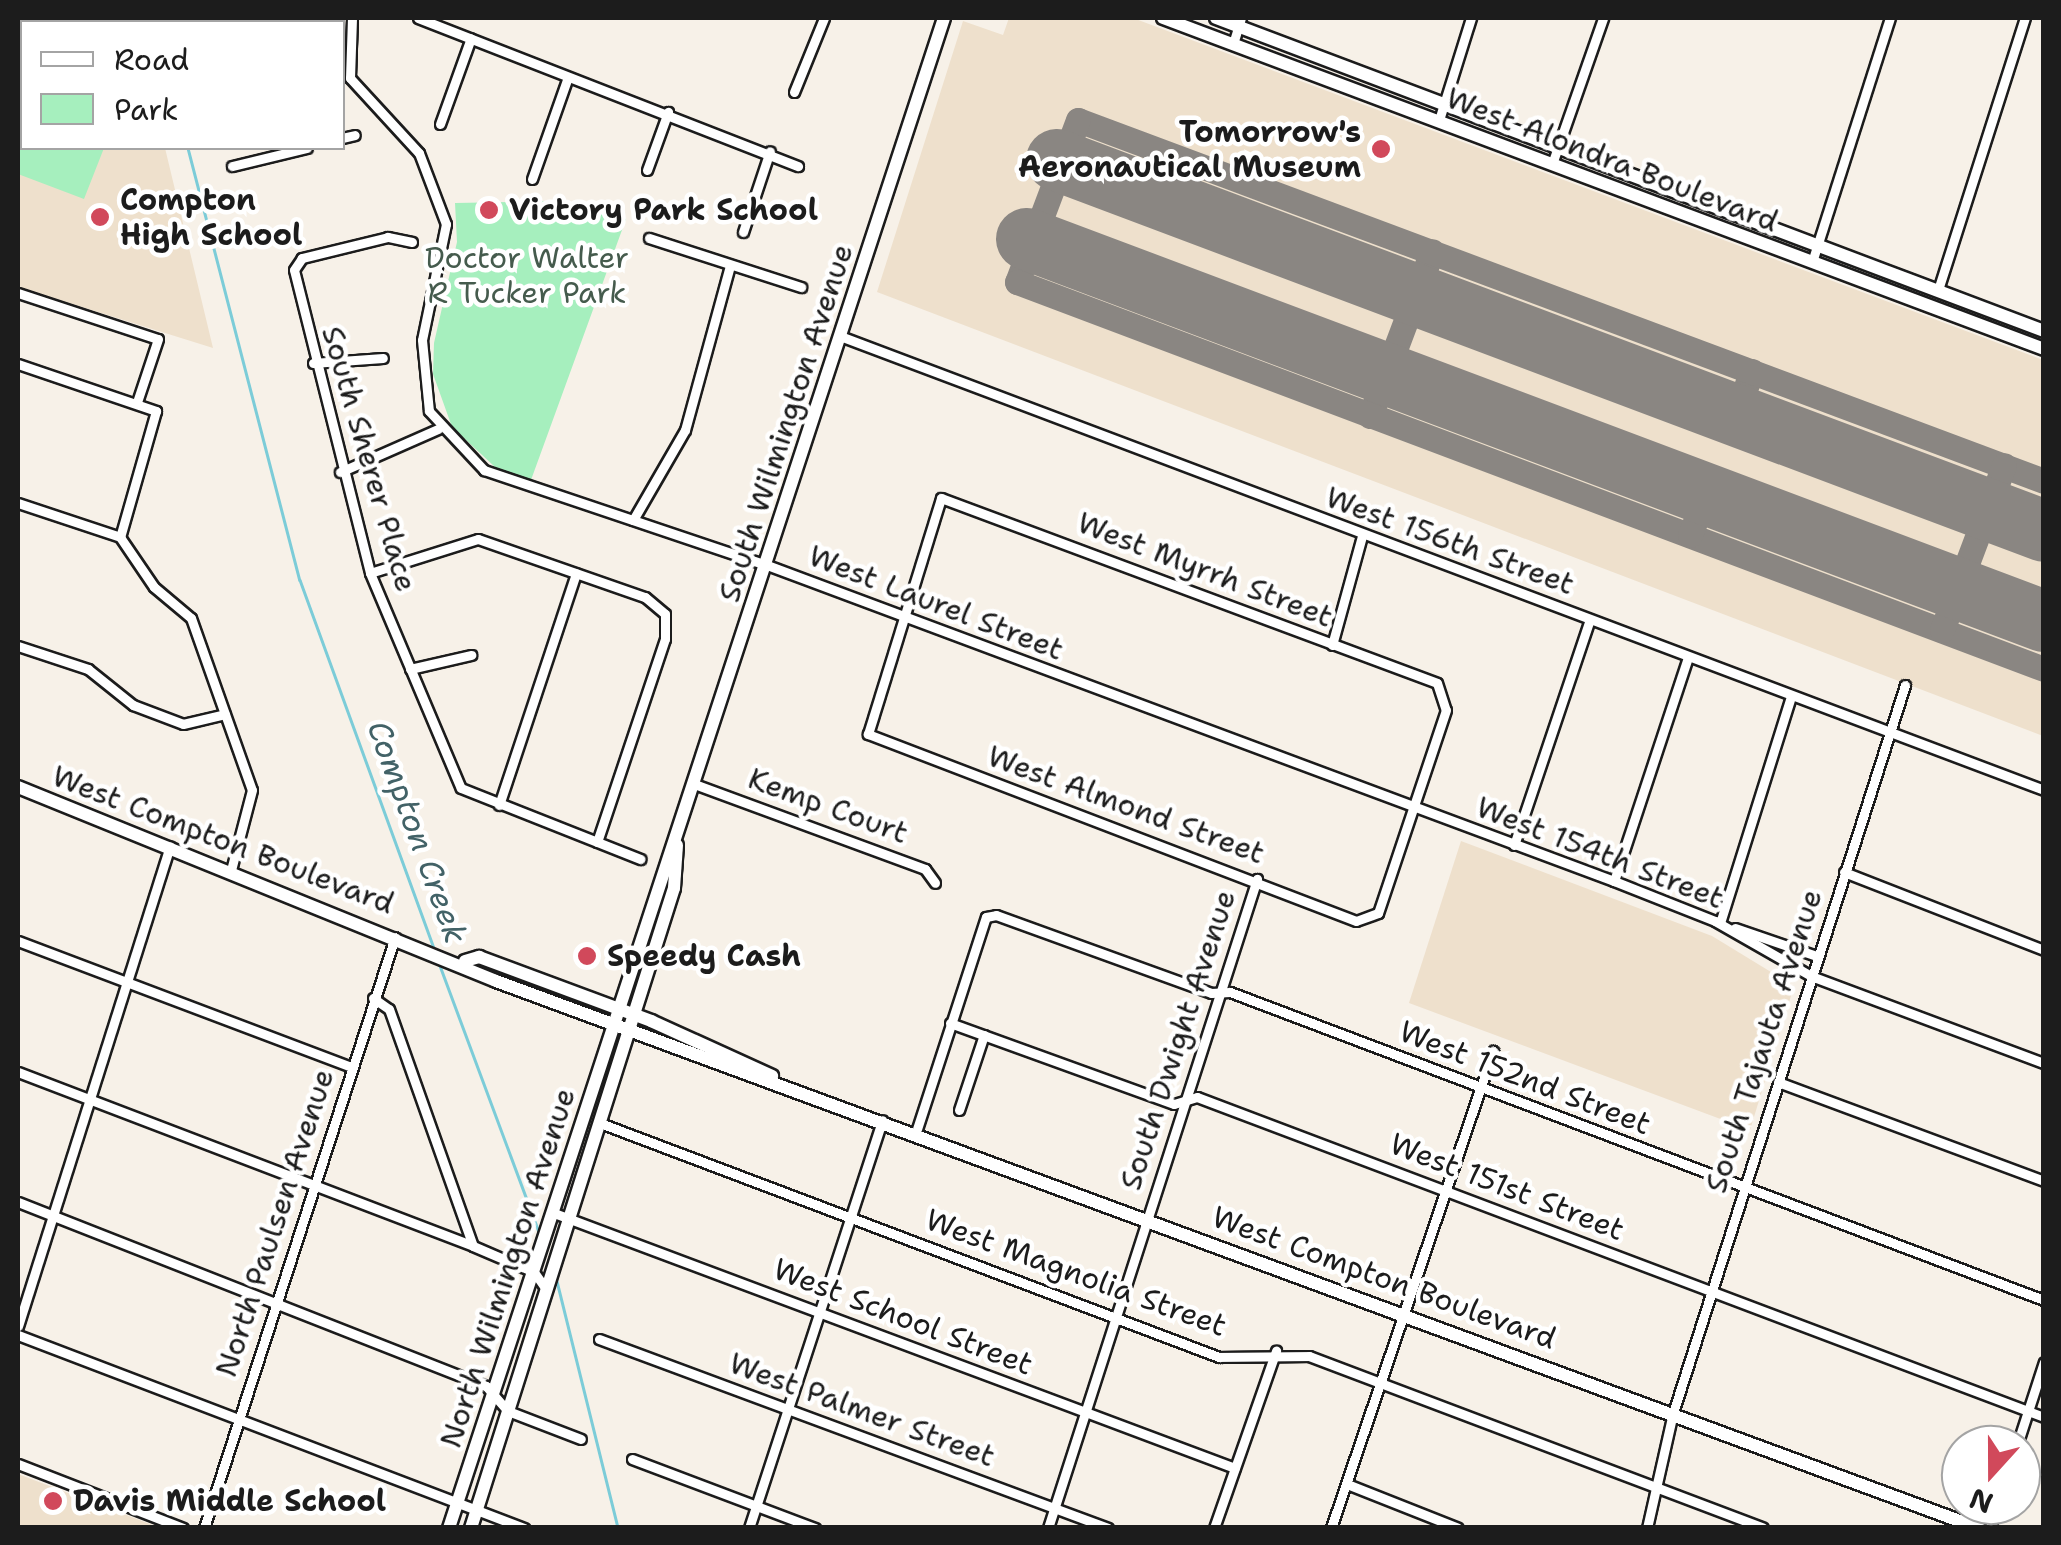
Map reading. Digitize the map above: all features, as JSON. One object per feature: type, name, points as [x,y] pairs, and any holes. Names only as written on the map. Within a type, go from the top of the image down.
[{"type":"main road","name":"South Wilmington Avenue","points":[[630,1030],[679,870],[678,845],[696,785],[944,18]]},
{"type":"main road","name":"West Alondra Boulevard","points":[[1163,18],[1561,150],[2044,331]]},
{"type":"main road","name":"West Alondra Boulevard","points":[[1216,18],[1240,22],[1552,164],[2044,348]]},
{"type":"main road","name":"West Compton Boulevard","points":[[18,787],[466,961],[614,1024],[917,1129],[1978,1528]]},
{"type":"main road","name":"South Wilmington Avenue","points":[[614,1024],[664,858],[678,845]]},
{"type":"main road","name":"West Compton Boulevard","points":[[466,961],[479,957],[634,1014],[762,1064],[772,1076]]},
{"type":"main road","name":"North Wilmington Avenue","points":[[449,1528],[614,1024]]},
{"type":"main road","name":"North Wilmington Avenue","points":[[471,1528],[630,1030]]},
{"type":"street","points":[[340,472],[438,430],[421,356],[446,224],[419,153],[350,78],[352,18]]},
{"type":"street","points":[[418,18],[770,151],[798,166]]},
{"type":"street","points":[[794,92],[823,18]]},
{"type":"street","points":[[1441,113],[1471,18]]},
{"type":"street","points":[[1552,164],[1561,150],[1603,18]]},
{"type":"street","points":[[1812,262],[1890,18]]},
{"type":"street","points":[[1938,290],[2025,18]]},
{"type":"street","points":[[1233,44],[1240,22]]},
{"type":"street","points":[[440,124],[471,38]]},
{"type":"street","points":[[532,179],[568,77]]},
{"type":"street","points":[[647,170],[668,112]]},
{"type":"street","points":[[345,137],[355,135]]},
{"type":"street","points":[[232,166],[293,150]]},
{"type":"street","points":[[743,232],[770,151]]},
{"type":"street","name":"South Sherer Place","points":[[412,242],[388,237],[297,261],[314,363],[370,573],[453,780],[499,806]]},
{"type":"street","points":[[649,238],[802,288]]},
{"type":"street","points":[[633,520],[684,433],[730,264]]},
{"type":"street","points":[[18,293],[158,339],[136,402]]},
{"type":"street","name":"West 156th Street","points":[[840,336],[2044,790]]},
{"type":"street","points":[[314,363],[383,358]]},
{"type":"street","points":[[18,364],[156,412],[120,537]]},
{"type":"street","name":"West Laurel Street","points":[[438,430],[495,475],[766,565],[1413,808]]},
{"type":"street","name":"West Myrrh Street","points":[[901,616],[941,498],[1332,645],[1448,694],[1413,808]]},
{"type":"street","points":[[18,503],[120,537],[154,588],[191,618],[252,790],[231,870]]},
{"type":"street","points":[[1332,645],[1362,536]]},
{"type":"street","points":[[370,573],[466,539],[645,597],[670,612],[665,639],[597,842]]},
{"type":"street","points":[[576,573],[499,806],[640,858]]},
{"type":"street","name":"West Almond Street","points":[[901,616],[868,734],[1368,923],[1413,808]]},
{"type":"street","points":[[1514,845],[1590,619]]},
{"type":"street","points":[[18,646],[88,669],[133,705],[183,724],[224,714]]},
{"type":"street","points":[[410,669],[470,655]]},
{"type":"street","points":[[1614,880],[1688,657]]},
{"type":"street","name":"South Tajauta Avenue","points":[[1647,1528],[1673,1413],[1904,685]]},
{"type":"street","points":[[1791,696],[1715,921],[1817,956]]},
{"type":"street","name":"Kemp Court","points":[[696,785],[925,869],[935,883]]},
{"type":"street","name":"West 154th Street","points":[[1413,808],[1614,880],[1715,921],[1811,976],[2044,1063]]},
{"type":"street","points":[[18,1326],[170,846]]},
{"type":"street","points":[[1844,872],[2044,950]]},
{"type":"street","name":"South Dwight Avenue","points":[[1048,1528],[1257,879]]},
{"type":"street","name":"West 152nd Street","points":[[950,1023],[986,917],[1220,992],[2044,1300]]},
{"type":"street","name":"North Paulsen Avenue","points":[[204,1528],[372,998],[396,934]]},
{"type":"street","points":[[18,940],[351,1067]]},
{"type":"street","points":[[372,998],[389,1008],[473,1246]]},
{"type":"street","points":[[917,1129],[950,1023]]},
{"type":"street","name":"West 151st Street","points":[[950,1023],[1174,1104],[1186,1100],[1448,1191],[2044,1417]]},
{"type":"street","points":[[958,1110],[984,1035]]},
{"type":"street","points":[[1331,1528],[1410,1314],[1493,1051]]},
{"type":"street","points":[[18,1072],[473,1246],[534,1272],[546,1289]]},
{"type":"street","points":[[1778,1082],[2044,1181]]},
{"type":"street","points":[[749,1528],[883,1117]]},
{"type":"street","name":"West Magnolia Street","points":[[600,1123],[1219,1357],[1276,1351],[1386,1384],[1763,1528]]},
{"type":"street","points":[[18,1202],[276,1300],[494,1394],[508,1411],[580,1439]]},
{"type":"street","name":"West School Street","points":[[553,1216],[818,1310],[1235,1468]]},
{"type":"street","points":[[18,1335],[524,1528]]},
{"type":"street","name":"West Palmer Street","points":[[598,1339],[1108,1528]]},
{"type":"street","points":[[1214,1528],[1276,1351]]},
{"type":"street","points":[[2023,1425],[2044,1362]]},
{"type":"street","points":[[632,1458],[815,1528]]},
{"type":"street","points":[[18,1464],[183,1528]]},
{"type":"street","points":[[1348,1484],[1458,1528]]},
{"type":"shaded area","name":"Compton High School","points":[[18,18],[133,18],[20,20],[20,150],[165,150],[213,348],[18,287]]},
{"type":"shaded area","points":[[1009,18],[1133,18],[2043,360],[2043,736],[877,292],[963,21],[1003,35]]},
{"type":"shaded area","points":[[1461,841],[1712,936],[1794,986],[1750,1130],[1409,1003]]},
{"type":"shaded area","name":"Davis Middle School","points":[[18,1474],[158,1527],[18,1527]]},
{"type":"green space","points":[[18,18],[36,20],[20,20],[20,150],[103,150],[84,199],[18,174]]},
{"type":"green space","name":"Doctor Walter R Tucker Park","points":[[554,201],[626,219],[531,480],[495,467],[452,427],[433,374],[434,343],[457,242],[455,203]]},
{"type":"waterway","name":"Compton Creek","points":[[189,150],[300,580],[435,951]]},
{"type":"waterway","name":"Compton Creek","points":[[439,963],[539,1232]]},
{"type":"waterway","name":"Compton Creek","points":[[556,1277],[618,1528]]},
{"type":"taxiway","points":[[2044,481],[1078,120],[1017,282],[2044,669]]},
{"type":"taxiway","points":[[1370,416],[1432,251]]},
{"type":"taxiway","points":[[1735,415],[1752,371]]},
{"type":"taxiway","points":[[1942,630],[2004,465]]},
{"type":"taxiway","points":[[1690,535],[1706,493]]},
{"type":"runway","points":[[1057,160],[2044,531]]},
{"type":"runway","points":[[1027,239],[2044,621]]},
{"type":"place","name":"Tomorrow's Aeronautical Museum","points":[[1381,149]]},
{"type":"place","name":"Victory Park School","points":[[489,210]]},
{"type":"place","name":"Compton High School","points":[[100,217]]},
{"type":"place","name":"Speedy Cash","points":[[587,956]]},
{"type":"place","name":"Davis Middle School","points":[[53,1501]]}]
